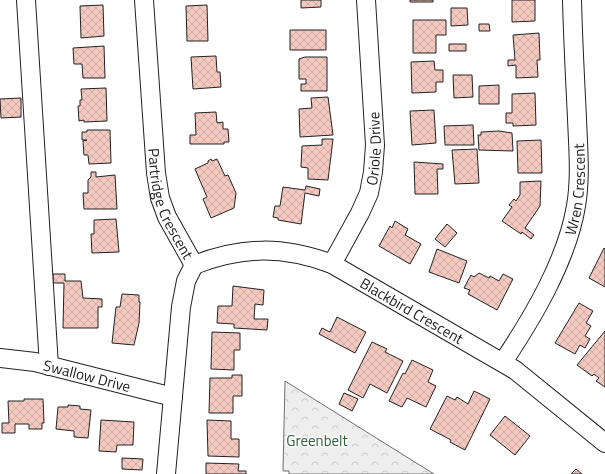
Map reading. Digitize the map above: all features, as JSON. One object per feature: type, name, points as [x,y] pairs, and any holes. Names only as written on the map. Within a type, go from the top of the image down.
[{"type":"street","points":[[26,0],[49,366]]},
{"type":"street","name":"Partridge Crescent","points":[[144,0],[156,173],[160,198],[167,218],[194,265],[186,282],[181,307],[166,474]]},
{"type":"street","name":"Oriole Drive","points":[[332,264],[360,213],[369,193],[373,172],[375,145],[366,0]]},
{"type":"street","name":"Wren Crescent","points":[[503,362],[526,324],[555,268],[566,244],[576,206],[578,147],[572,0]]},
{"type":"street","name":"Blackbird Crescent","points":[[194,265],[236,252],[260,250],[287,251],[311,256],[332,264],[503,362],[605,443]]},
{"type":"street","name":"Swallow Drive","points":[[0,358],[24,360],[173,397]]},
{"type":"green space","name":"Greenbelt","points":[[285,381],[434,474],[289,474],[289,471],[283,471]]},
{"type":"building","points":[[301,0],[321,0],[321,7],[301,8]]},
{"type":"building","points":[[410,0],[433,0],[433,2],[410,2]]},
{"type":"building","points":[[512,0],[535,0],[535,21],[512,22]]},
{"type":"building","points":[[103,5],[104,36],[81,38],[80,6]]},
{"type":"building","points":[[207,5],[208,41],[187,41],[186,6]]},
{"type":"building","points":[[451,8],[467,8],[468,25],[451,26]]},
{"type":"building","points":[[413,20],[446,20],[446,35],[436,35],[436,53],[413,53]]},
{"type":"building","points":[[479,24],[489,24],[490,31],[479,31]]},
{"type":"building","points":[[290,30],[326,30],[326,50],[290,50]]},
{"type":"building","points":[[539,33],[540,60],[537,60],[538,77],[516,78],[516,65],[508,66],[508,60],[515,60],[513,35]]},
{"type":"building","points":[[449,44],[466,44],[466,51],[449,51]]},
{"type":"building","points":[[104,46],[105,78],[83,78],[82,64],[74,64],[73,48]]},
{"type":"building","points":[[216,56],[217,72],[220,72],[221,87],[193,89],[191,57]]},
{"type":"building","points":[[305,57],[327,57],[327,91],[301,91],[301,84],[306,84],[306,79],[299,79],[299,59]]},
{"type":"building","points":[[434,61],[435,70],[443,70],[443,82],[436,82],[436,92],[412,93],[411,62]]},
{"type":"building","points":[[453,75],[472,75],[473,97],[454,98]]},
{"type":"building","points":[[499,85],[499,104],[479,104],[479,86]]},
{"type":"building","points":[[106,88],[107,121],[79,121],[78,106],[80,106],[80,100],[82,100],[81,89]]},
{"type":"building","points":[[535,93],[536,125],[513,126],[513,123],[506,123],[506,113],[512,113],[512,94]]},
{"type":"building","points":[[328,97],[333,135],[300,137],[299,109],[312,108],[311,98]]},
{"type":"building","points":[[21,98],[21,117],[1,118],[0,99]]},
{"type":"building","points":[[434,110],[436,143],[412,145],[410,111]]},
{"type":"building","points":[[216,112],[217,123],[223,122],[223,129],[228,129],[229,142],[224,142],[224,144],[190,144],[190,135],[196,135],[195,113]]},
{"type":"building","points":[[473,125],[474,145],[445,145],[444,126]]},
{"type":"building","points":[[87,130],[110,130],[111,163],[89,164],[88,155],[84,155],[83,141],[87,140],[82,140],[82,132],[87,132]]},
{"type":"building","points":[[499,131],[512,133],[513,151],[479,150],[478,135],[481,135],[481,132]]},
{"type":"building","points":[[322,139],[333,139],[328,180],[308,179],[308,168],[301,167],[302,146],[322,145]]},
{"type":"building","points":[[541,140],[542,173],[518,173],[517,141]]},
{"type":"building","points":[[477,149],[479,183],[455,184],[452,150]]},
{"type":"building","points":[[211,159],[212,161],[217,159],[225,176],[228,175],[236,193],[234,208],[211,218],[203,199],[207,197],[195,169],[208,163]]},
{"type":"building","points":[[414,162],[443,164],[443,169],[437,169],[438,194],[415,194]]},
{"type":"building","points":[[91,172],[96,172],[96,177],[115,175],[117,209],[84,209],[83,193],[88,193],[88,180],[91,177]]},
{"type":"building","points":[[541,181],[540,206],[525,228],[534,235],[531,239],[522,232],[521,234],[502,221],[512,207],[509,205],[514,199],[516,201],[520,195],[520,182]]},
{"type":"building","points":[[306,186],[320,189],[319,196],[305,193],[301,224],[278,220],[278,218],[273,217],[275,206],[280,206],[283,187],[305,190]]},
{"type":"building","points":[[116,219],[119,252],[92,253],[91,234],[94,234],[94,220]]},
{"type":"building","points":[[395,221],[408,229],[405,235],[421,244],[410,264],[379,246],[390,226],[392,228]]},
{"type":"building","points":[[447,224],[457,233],[445,247],[435,239]]},
{"type":"building","points":[[604,248],[605,249],[605,287],[589,278]]},
{"type":"building","points":[[437,249],[467,261],[459,283],[429,272]]},
{"type":"building","points":[[479,273],[489,278],[490,276],[499,281],[503,274],[513,279],[497,310],[468,294],[470,290],[464,288],[471,275],[474,277]]},
{"type":"building","points":[[53,274],[65,274],[65,281],[81,281],[83,298],[102,299],[102,307],[98,307],[98,328],[63,328],[64,283],[53,283]]},
{"type":"building","points":[[233,286],[264,290],[263,305],[255,304],[254,319],[268,319],[267,330],[234,328],[234,324],[217,323],[218,306],[232,306]]},
{"type":"building","points":[[122,294],[139,295],[139,323],[134,345],[112,343],[116,307],[120,307]]},
{"type":"building","points":[[579,303],[593,311],[586,323],[591,326],[585,336],[590,339],[585,348],[580,345],[575,354],[555,343]]},
{"type":"building","points":[[337,317],[366,332],[355,353],[319,334],[322,328],[330,332]]},
{"type":"building","points":[[605,331],[605,387],[596,381],[599,378],[594,374],[592,376],[577,365]]},
{"type":"building","points":[[212,332],[240,333],[240,350],[234,350],[234,370],[211,369]]},
{"type":"building","points":[[372,342],[387,349],[385,352],[403,361],[387,393],[370,384],[363,398],[348,390]]},
{"type":"building","points":[[412,360],[433,370],[428,382],[436,386],[426,407],[407,398],[402,407],[389,401],[403,373],[405,374]]},
{"type":"building","points":[[232,375],[242,375],[242,396],[233,396],[233,413],[209,413],[210,378],[232,378]]},
{"type":"building","points":[[474,391],[490,399],[465,450],[450,442],[451,440],[430,429],[447,396],[455,400],[457,397],[468,404]]},
{"type":"building","points":[[344,393],[358,399],[352,411],[339,404]]},
{"type":"building","points":[[24,399],[43,399],[44,423],[42,423],[42,429],[29,429],[29,424],[15,424],[15,433],[2,433],[2,423],[9,423],[8,401],[24,401]]},
{"type":"building","points":[[68,405],[80,406],[80,409],[91,410],[88,438],[74,437],[74,431],[56,429],[58,407],[68,407]]},
{"type":"building","points":[[505,416],[530,436],[515,455],[490,435]]},
{"type":"building","points":[[101,420],[134,422],[133,445],[117,445],[116,452],[99,451]]},
{"type":"building","points":[[207,420],[231,421],[231,439],[239,439],[239,457],[208,456]]},
{"type":"building","points":[[122,458],[143,459],[142,470],[122,469]]},
{"type":"building","points":[[206,463],[239,464],[238,471],[246,471],[246,474],[206,474]]},
{"type":"building","points":[[576,469],[582,474],[571,474]]}]
